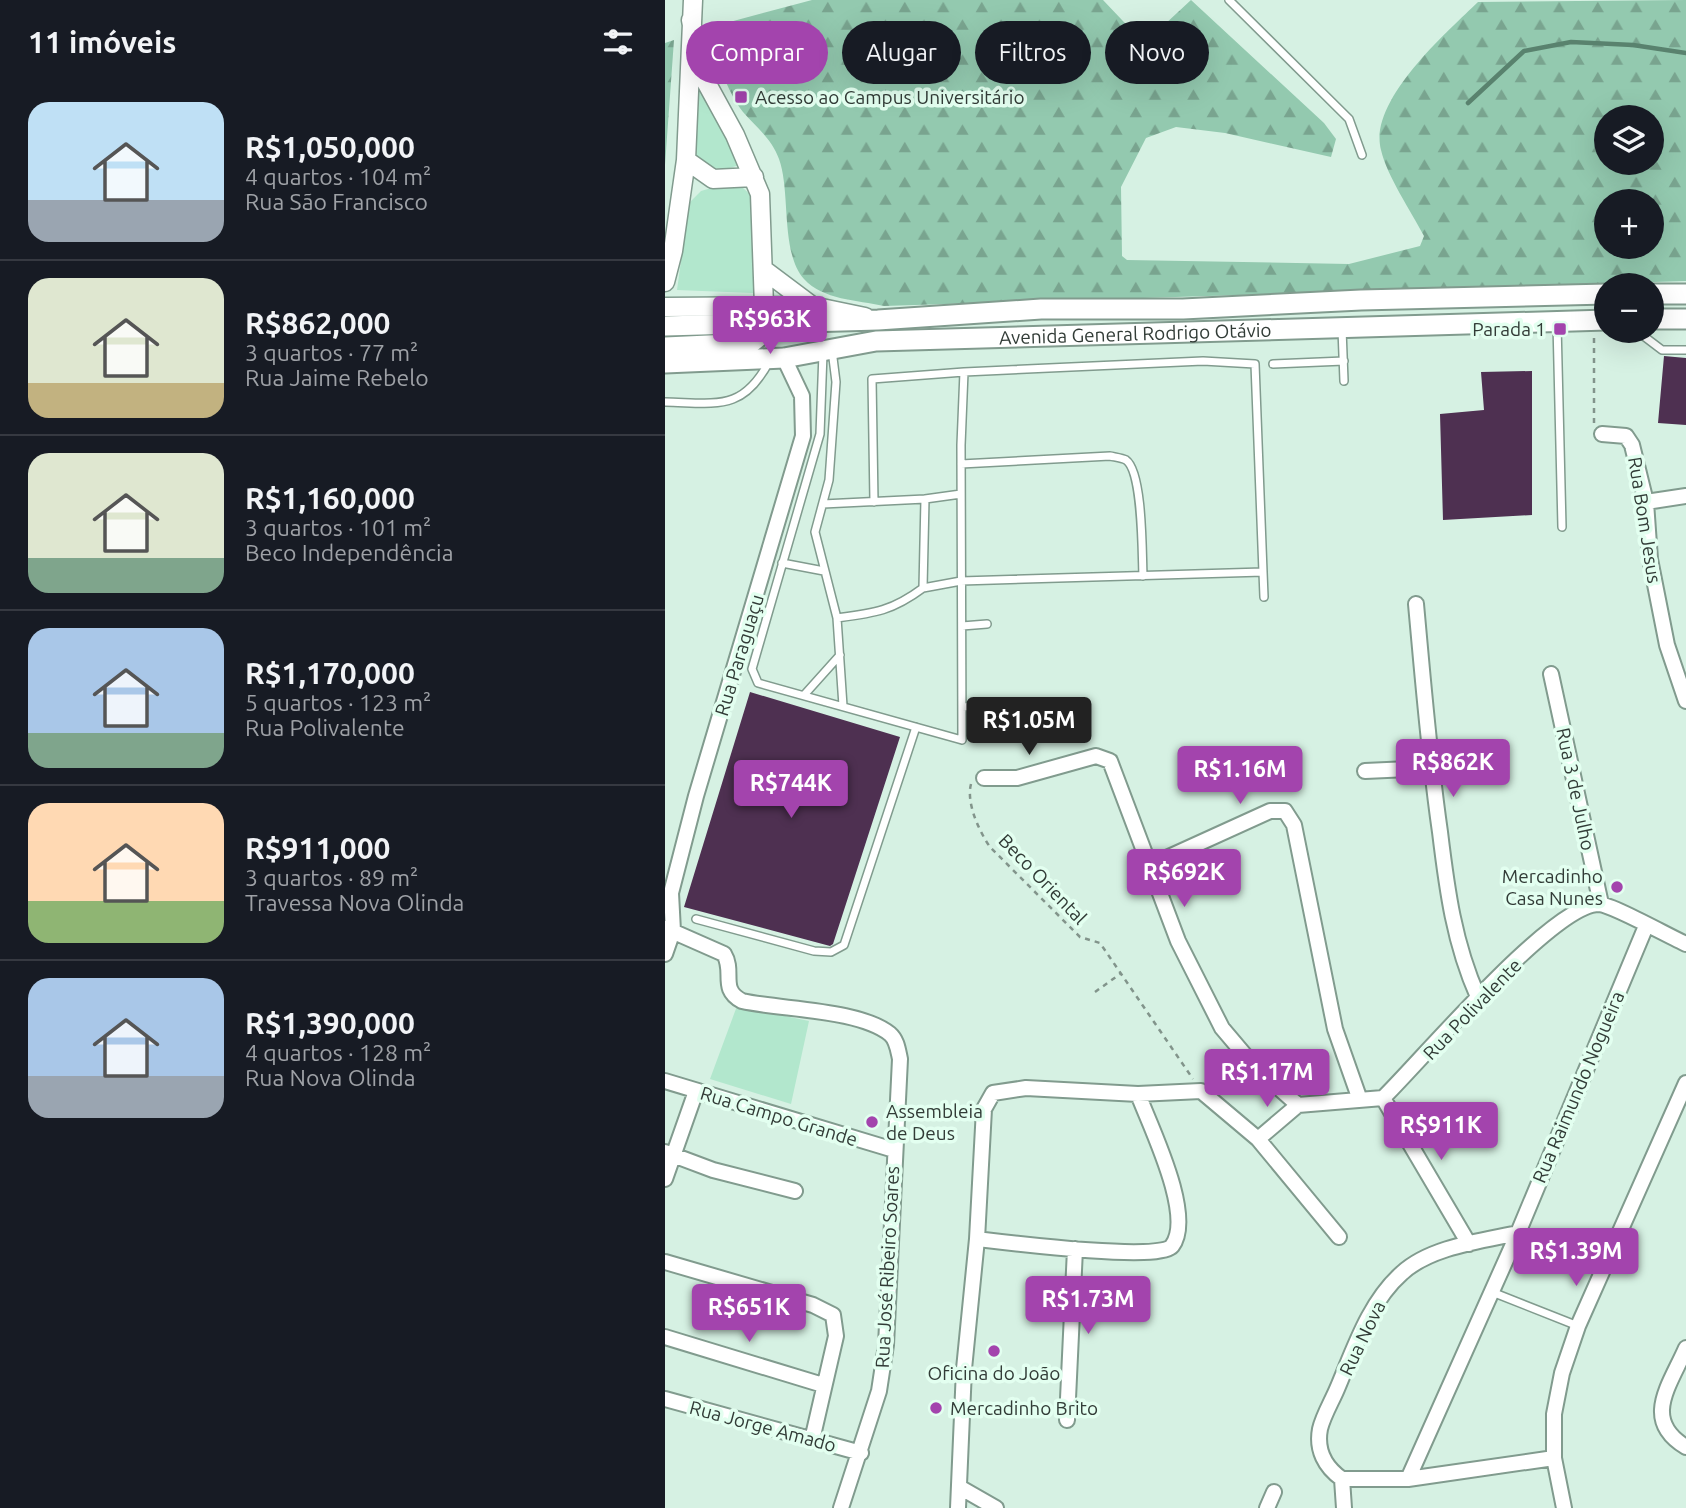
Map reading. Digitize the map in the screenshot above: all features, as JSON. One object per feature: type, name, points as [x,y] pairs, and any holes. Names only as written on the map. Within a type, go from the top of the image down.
[{"type":"main road","name":"Avenida General Rodrigo Otávio","points":[[665,326],[763,315],[878,320],[1041,309],[1183,309],[1361,300],[1594,294]]},
{"type":"main road","points":[[1664,294],[1686,294]]},
{"type":"main road","points":[[665,347],[751,343],[761,335],[763,315]]},
{"type":"main road","points":[[1664,319],[1686,319]]},
{"type":"main road","name":"Avenida General Rodrigo Otávio","points":[[665,363],[777,359],[876,341],[1594,321]]},
{"type":"street","points":[[665,282],[673,251],[686,160],[693,0]]},
{"type":"street","points":[[691,20],[700,71],[736,135],[754,177],[762,210],[763,315]]},
{"type":"street","points":[[686,160],[713,178]]},
{"type":"street","points":[[682,193],[713,178],[754,177]]},
{"type":"street","points":[[764,270],[812,306]]},
{"type":"street","name":"Avenida General Rodrigo Otávio","points":[[665,307],[763,315],[812,306],[878,320]]},
{"type":"street","name":"Rua Paraguaçu","points":[[665,954],[671,892],[696,796],[803,436],[802,396],[777,359]]},
{"type":"street","name":"Rua Bom Jesus","points":[[1602,434],[1629,439],[1646,502],[1650,559],[1667,645],[1686,701]]},
{"type":"street","points":[[1646,502],[1686,496]]},
{"type":"street","points":[[1416,604],[1431,768],[1454,928],[1462,963],[1478,997]]},
{"type":"street","name":"Rua 3 de Julho","points":[[1551,674],[1601,904]]},
{"type":"street","points":[[984,778],[1017,778],[1091,757],[1107,759],[1178,941],[1222,1028],[1255,1067],[1298,1105]]},
{"type":"street","points":[[1365,771],[1431,768]]},
{"type":"street","points":[[1149,866],[1278,810],[1289,815],[1335,1029],[1360,1100]]},
{"type":"street","points":[[1601,904],[1686,944]]},
{"type":"street","name":"Rua Polivalente","points":[[1383,1098],[1478,997],[1560,923],[1582,908],[1601,904]]},
{"type":"street","name":"Rua Raimundo Nogueira","points":[[1408,1479],[1518,1233],[1646,926]]},
{"type":"street","name":"Rua José Ribeiro Soares","points":[[669,930],[724,954],[729,964],[727,986],[731,993],[743,1001],[857,1020],[893,1036],[900,1059],[886,1345],[879,1391],[841,1508]]},
{"type":"street","name":"Rua Campo Grande","points":[[665,1081],[894,1150]]},
{"type":"street","points":[[1564,1508],[1554,1458],[1554,1414],[1565,1364],[1578,1326],[1686,1083]]},
{"type":"street","points":[[958,1508],[961,1488],[964,1369],[977,1239],[984,1109],[993,1093],[1026,1088],[1138,1094],[1201,1091],[1258,1139],[1339,1237]]},
{"type":"street","points":[[665,1179],[669,1153],[696,1091]]},
{"type":"street","points":[[977,1239],[1075,1249],[1139,1252],[1166,1251],[1171,1247],[1177,1218],[1175,1193],[1138,1094]]},
{"type":"street","points":[[1258,1139],[1298,1105],[1383,1098],[1469,1244]]},
{"type":"street","points":[[669,1153],[713,1170],[795,1191]]},
{"type":"street","name":"Rua Nova","points":[[1342,1479],[1328,1469],[1324,1462],[1320,1429],[1376,1303],[1402,1272],[1411,1266],[1469,1244],[1518,1233]]},
{"type":"street","points":[[1067,1420],[1075,1249]]},
{"type":"street","points":[[665,1262],[813,1305],[833,1315],[836,1336],[812,1440]]},
{"type":"street","points":[[665,1336],[823,1385]]},
{"type":"street","points":[[1686,1348],[1660,1412],[1667,1433],[1686,1447]]},
{"type":"street","name":"Rua Jorge Amado","points":[[665,1399],[861,1453]]},
{"type":"street","points":[[1344,1508],[1342,1479],[1408,1479],[1554,1458]]},
{"type":"street","points":[[961,1488],[996,1508]]},
{"type":"street","points":[[1267,1508],[1274,1492]]},
{"type":"lane","points":[[1229,0],[1349,119],[1362,155]]},
{"type":"lane","points":[[1557,323],[1562,527]]},
{"type":"lane","points":[[1342,328],[1344,381]]},
{"type":"lane","points":[[1652,343],[1662,350],[1686,350]]},
{"type":"lane","points":[[827,349],[836,382],[834,415],[829,480],[817,515],[815,532],[837,618],[843,706]]},
{"type":"lane","points":[[827,349],[822,423],[752,668],[758,683],[962,740],[961,464],[964,372]]},
{"type":"lane","points":[[665,402],[728,403],[746,395],[777,359]]},
{"type":"lane","points":[[874,502],[872,379],[1203,361],[1255,364],[1264,597]]},
{"type":"lane","points":[[1273,364],[1344,361]]},
{"type":"lane","points":[[961,464],[1110,456],[1126,460],[1133,469],[1137,485],[1143,576]]},
{"type":"lane","points":[[823,503],[925,499],[961,494]]},
{"type":"lane","points":[[923,588],[925,499]]},
{"type":"lane","points":[[782,563],[824,571]]},
{"type":"lane","points":[[837,618],[883,612],[899,606],[923,588],[961,581],[1263,572]]},
{"type":"lane","points":[[962,626],[987,624]]},
{"type":"lane","points":[[805,694],[840,655]]},
{"type":"lane","points":[[962,707],[990,706]]},
{"type":"lane","points":[[697,919],[814,951],[831,952],[844,945],[916,727]]},
{"type":"lane","points":[[1492,1292],[1578,1326]]},
{"type":"path","points":[[1598,343],[1593,418],[1602,434]]},
{"type":"path","name":"Beco Oriental","points":[[984,778],[973,781],[969,791],[981,833],[990,847],[1080,937],[1100,943],[1151,1013],[1201,1091]]},
{"type":"path","points":[[1095,992],[1120,974]]},
{"type":"green space","points":[[812,0],[1103,0],[1123,21],[1105,21],[1105,84],[1209,84],[1209,21],[1168,21],[1191,0],[1324,123],[1336,139],[1331,157],[1225,133],[1176,127],[1146,138],[1121,187],[1122,256],[1127,260],[1349,264],[1420,246],[1424,236],[1388,171],[1381,150],[1380,131],[1386,111],[1413,69],[1478,2],[1686,0],[1686,281],[1664,282],[1664,273],[1594,273],[1594,284],[884,306],[841,298],[812,286],[797,267],[789,238],[785,188],[779,159],[768,139],[743,112],[727,84],[828,84],[828,21],[733,21]]},
{"type":"green space","points":[[674,40],[665,165],[665,43]]},
{"type":"green space","points":[[695,84],[702,84],[739,165],[717,169],[688,152]]},
{"type":"green space","points":[[725,184],[743,188],[754,198],[753,293],[677,290],[689,203],[701,191]]},
{"type":"green space","points":[[737,1006],[809,1021],[791,1104],[710,1079]]},
{"type":"building","points":[[1664,356],[1686,358],[1686,425],[1658,423]]},
{"type":"building","points":[[1532,371],[1532,515],[1443,520],[1440,414],[1484,410],[1481,372]]},
{"type":"building","points":[[750,692],[900,737],[833,944],[830,946],[684,907]]},
{"type":"waterway","points":[[1468,103],[1524,51],[1571,42],[1633,45],[1686,53]]},
{"type":"place","name":"Acesso ao Campus Universitário","points":[[741,97]]},
{"type":"place","name":"Parada 1","points":[[1560,329]]},
{"type":"place","name":"Mercadinho Casa Nunes","points":[[1617,887]]},
{"type":"place","name":"Assembleia de Deus","points":[[872,1122]]},
{"type":"place","name":"Oficina do João","points":[[994,1351]]},
{"type":"place","name":"Mercadinho Brito","points":[[936,1408]]}]
